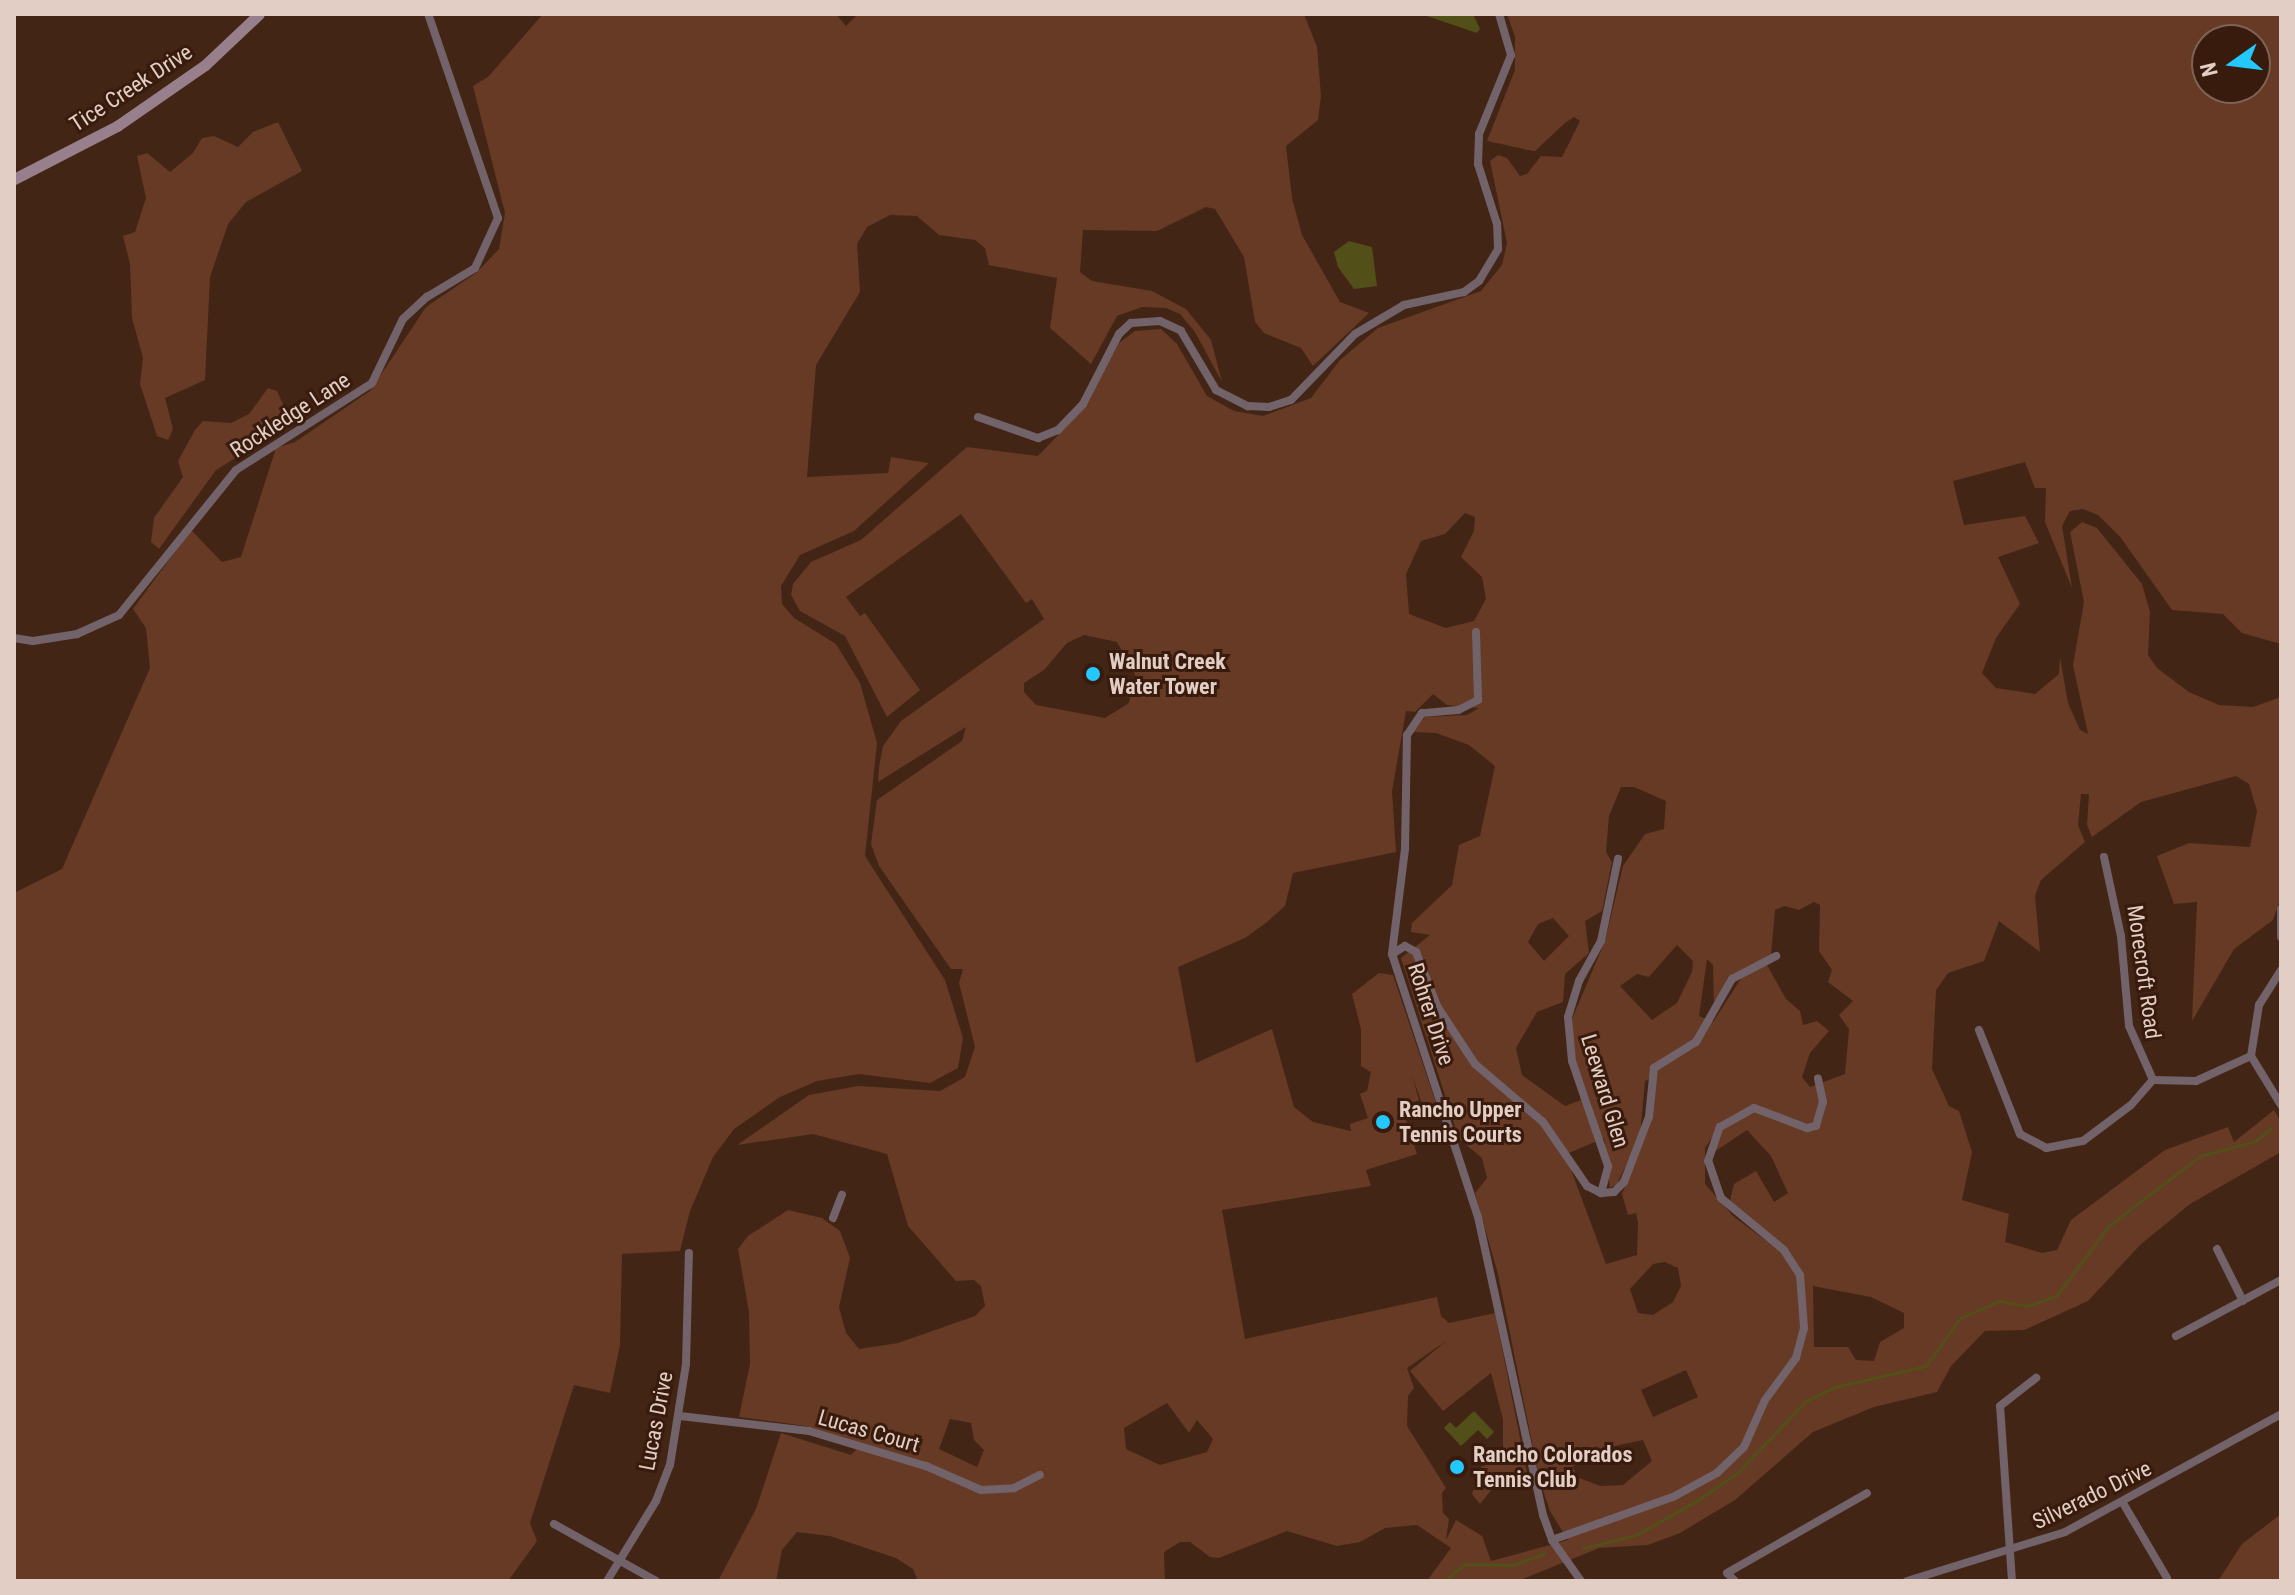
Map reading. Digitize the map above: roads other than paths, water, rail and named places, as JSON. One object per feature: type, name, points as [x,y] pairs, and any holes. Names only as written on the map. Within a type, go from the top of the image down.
[{"type":"street","name":"Tice Creek Drive","points":[[14,179],[117,126],[205,65],[259,14]]},
{"type":"street","name":"Rockledge Lane","points":[[14,638],[33,641],[77,634],[119,615],[236,470],[372,383],[403,319],[427,297],[475,268],[498,218],[428,14]]},
{"type":"street","points":[[978,417],[1038,438],[1058,430],[1083,404],[1119,334],[1131,323],[1160,321],[1181,331],[1216,390],[1248,406],[1269,407],[1291,400],[1355,334],[1404,305],[1464,292],[1479,281],[1498,249],[1497,224],[1478,164],[1479,134],[1511,55],[1499,14]]},
{"type":"street","name":"Rohrer Drive","points":[[1476,632],[1478,700],[1458,710],[1422,713],[1407,735],[1405,849],[1392,954],[1478,1217],[1552,1540],[1581,1581]]},
{"type":"street","name":"Morecroft Road","points":[[2104,857],[2121,936],[2129,1026],[2153,1080]]},
{"type":"street","name":"Leeward Glen","points":[[1601,1193],[1608,1166],[1572,1061],[1568,1017],[1579,981],[1601,941],[1618,859]]},
{"type":"street","points":[[2281,909],[2281,937]]},
{"type":"street","points":[[1392,954],[1405,946],[1416,952],[1437,1006],[1475,1064],[1543,1122],[1587,1186],[1601,1193],[1614,1192],[1624,1182],[1649,1117],[1654,1068],[1696,1042],[1732,979],[1776,956]]},
{"type":"street","points":[[2281,970],[2259,1005],[2251,1056],[2281,1105]]},
{"type":"street","points":[[1979,1030],[2020,1134],[2046,1148],[2083,1141],[2131,1105],[2153,1080],[2196,1081],[2251,1056]]},
{"type":"street","points":[[1552,1540],[1673,1497],[1717,1473],[1744,1447],[1765,1400],[1796,1358],[1804,1328],[1800,1275],[1784,1250],[1721,1198],[1708,1161],[1720,1127],[1754,1108],[1807,1128],[1816,1126],[1823,1102],[1818,1079]]},
{"type":"street","points":[[833,1218],[842,1195]]},
{"type":"street","points":[[2217,1249],[2243,1301]]},
{"type":"street","name":"Lucas Drive","points":[[607,1581],[656,1501],[680,1416],[689,1253]]},
{"type":"street","points":[[2176,1336],[2281,1280]]},
{"type":"street","points":[[2012,1581],[2000,1406],[2036,1378]]},
{"type":"street","name":"Silverado Drive","points":[[1907,1581],[2012,1552],[2123,1503],[2281,1414]]},
{"type":"street","name":"Lucas Court","points":[[680,1416],[744,1419],[809,1431],[926,1466],[981,1490],[1014,1488],[1040,1475]]},
{"type":"street","points":[[1735,1581],[1727,1573],[1867,1493]]},
{"type":"street","points":[[2123,1503],[2167,1578]]},
{"type":"street","points":[[554,1524],[656,1581]]},
{"type":"waterway","points":[[1583,1548],[1636,1535],[1698,1500],[1737,1473],[1806,1401],[1835,1387],[1926,1366],[1960,1318],[1999,1301],[2027,1306],[2056,1296],[2108,1227],[2133,1207],[2200,1156],[2256,1141],[2271,1128]]},
{"type":"waterway","points":[[1444,1581],[1465,1564],[1513,1565],[1544,1554]]},
{"type":"place","name":"Walnut Creek Water Tower","points":[[1093,674]]},
{"type":"place","name":"Rancho Upper Tennis Courts","points":[[1383,1122]]},
{"type":"place","name":"Rancho Colorados Tennis Club","points":[[1457,1467]]}]
